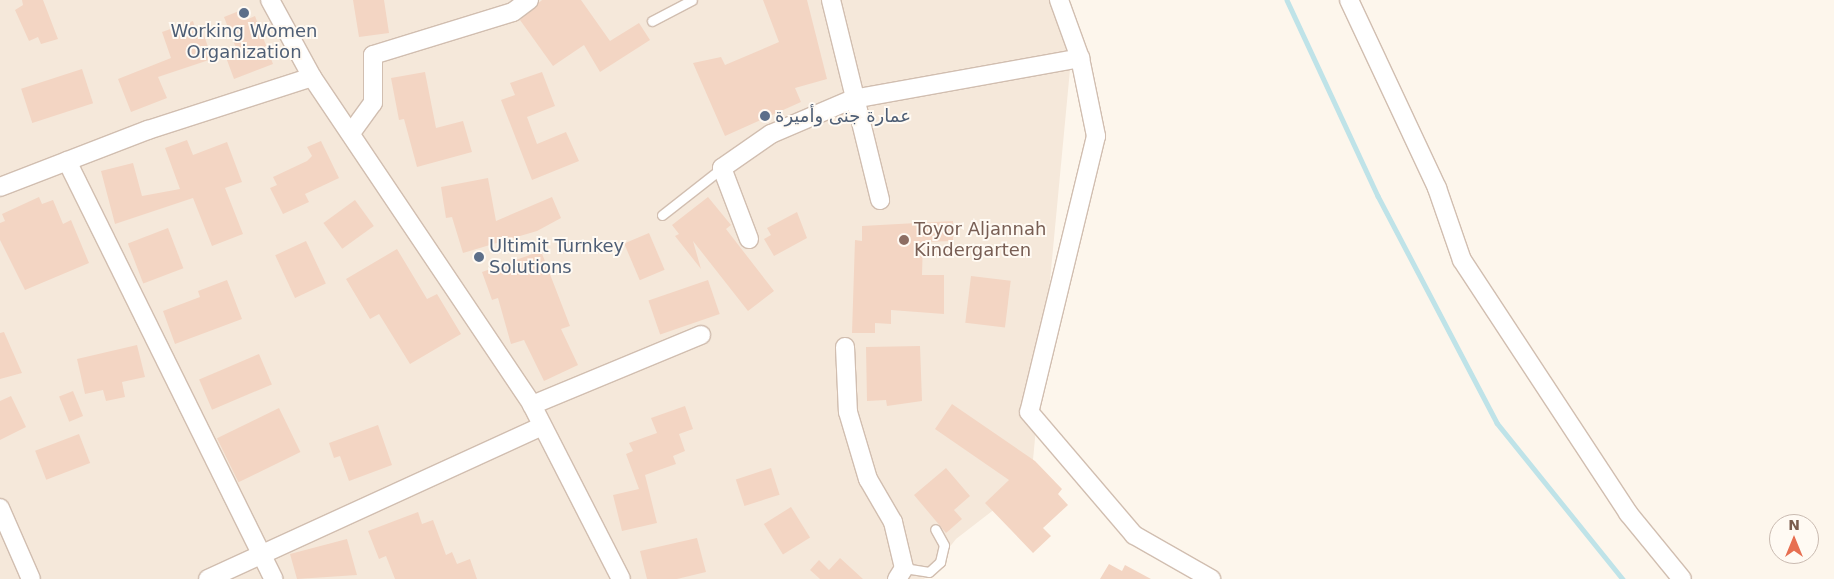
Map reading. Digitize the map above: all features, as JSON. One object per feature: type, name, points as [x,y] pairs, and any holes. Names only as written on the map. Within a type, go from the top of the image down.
[{"type":"street","points":[[270,0],[312,77],[532,405],[540,427],[621,579]]},
{"type":"street","points":[[351,133],[373,103],[373,55],[513,12],[529,0]]},
{"type":"street","points":[[831,0],[853,99],[880,200]]},
{"type":"street","points":[[1059,0],[1080,58],[1096,136],[1029,412],[1134,535],[1211,579]]},
{"type":"street","points":[[1349,0],[1437,188],[1462,260],[1628,513],[1682,579]]},
{"type":"street","points":[[748,239],[722,168],[770,134],[853,99],[1080,58]]},
{"type":"street","points":[[0,187],[67,161],[312,77]]},
{"type":"street","points":[[67,161],[259,553],[274,579]]},
{"type":"street","points":[[532,405],[701,335]]},
{"type":"street","points":[[845,347],[848,412],[868,479],[893,522],[900,574]]},
{"type":"street","points":[[208,579],[259,553],[540,427]]},
{"type":"street","points":[[0,508],[31,579]]},
{"type":"lane","points":[[652,21],[692,0]]},
{"type":"lane","points":[[662,215],[722,168]]},
{"type":"lane","points":[[900,574],[929,572],[940,562],[944,545],[935,529]]},
{"type":"shaded area","points":[[0,0],[1066,0],[1073,38],[1031,481],[956,539],[924,579],[0,579]]},
{"type":"building","points":[[22,0],[43,0],[58,39],[41,44],[38,37],[29,41],[15,10],[23,5]]},
{"type":"building","points":[[353,0],[384,0],[389,33],[359,37]]},
{"type":"building","points":[[542,0],[581,0],[610,41],[639,23],[650,40],[600,72],[584,45],[553,66],[520,20]]},
{"type":"building","points":[[763,0],[807,0],[827,79],[795,88],[801,102],[725,136],[693,63],[721,57],[725,65],[779,42]]},
{"type":"building","points":[[244,9],[248,19],[255,16],[273,64],[234,79],[224,52],[236,48],[224,17]]},
{"type":"building","points":[[193,21],[196,31],[202,29],[212,59],[158,77],[167,98],[131,112],[118,79],[171,58],[162,32]]},
{"type":"building","points":[[82,69],[93,103],[32,123],[21,89]]},
{"type":"building","points":[[425,72],[436,128],[463,121],[472,152],[417,167],[404,119],[399,120],[391,78]]},
{"type":"building","points":[[542,72],[555,106],[527,117],[537,144],[566,132],[579,161],[532,180],[501,100],[515,95],[510,83]]},
{"type":"building","points":[[187,140],[193,155],[227,142],[242,182],[225,188],[243,234],[212,246],[193,198],[115,224],[101,171],[133,163],[142,196],[180,189],[165,148]]},
{"type":"building","points":[[321,141],[339,178],[305,194],[309,202],[283,214],[270,188],[277,185],[273,177],[307,161],[312,156],[307,147]]},
{"type":"building","points":[[488,178],[496,221],[552,197],[561,218],[537,231],[463,253],[452,217],[446,218],[441,187]]},
{"type":"building","points":[[39,197],[42,204],[53,200],[63,224],[71,220],[89,263],[25,290],[0,240],[0,223],[5,221],[2,214]]},
{"type":"building","points":[[708,197],[731,225],[726,229],[774,291],[748,311],[693,241],[701,269],[675,236],[679,234],[672,225]]},
{"type":"building","points":[[355,200],[374,226],[342,249],[323,223]]},
{"type":"building","points":[[797,212],[807,238],[774,256],[764,239],[771,235],[767,228]]},
{"type":"building","points":[[953,221],[953,241],[923,242],[922,275],[944,275],[944,314],[891,310],[891,324],[875,323],[875,333],[852,333],[855,240],[862,241],[862,226]]},
{"type":"building","points":[[168,228],[183,268],[143,284],[128,243]]},
{"type":"building","points":[[649,233],[665,270],[640,280],[624,244]]},
{"type":"building","points":[[306,241],[326,284],[295,298],[275,255]]},
{"type":"building","points":[[397,249],[427,299],[437,294],[461,334],[410,364],[379,314],[370,319],[346,279]]},
{"type":"building","points":[[541,251],[570,326],[561,329],[578,365],[544,381],[524,340],[511,344],[498,298],[492,300],[482,272]]},
{"type":"building","points":[[971,276],[1011,281],[1005,328],[965,323]]},
{"type":"building","points":[[227,280],[242,319],[175,344],[163,311],[200,297],[198,291]]},
{"type":"building","points":[[708,280],[720,314],[660,335],[648,301]]},
{"type":"building","points":[[4,332],[22,373],[0,379],[0,333]]},
{"type":"building","points":[[137,345],[145,377],[122,382],[125,397],[106,401],[103,390],[85,394],[77,359]]},
{"type":"building","points":[[920,346],[922,401],[887,406],[886,400],[867,401],[866,347]]},
{"type":"building","points":[[259,354],[272,384],[212,410],[199,379]]},
{"type":"building","points":[[73,391],[83,416],[69,422],[59,397]]},
{"type":"building","points":[[11,396],[26,427],[0,440],[0,401]]},
{"type":"building","points":[[952,404],[1035,461],[1062,489],[1058,494],[1068,505],[1043,528],[1051,536],[1033,553],[985,503],[1009,480],[935,429]]},
{"type":"building","points":[[685,406],[693,429],[679,434],[685,451],[673,456],[676,464],[645,475],[657,523],[622,531],[613,495],[639,489],[626,454],[633,451],[629,443],[657,433],[651,418]]},
{"type":"building","points":[[279,408],[300,452],[238,482],[217,438]]},
{"type":"building","points":[[378,425],[392,465],[349,481],[340,456],[334,458],[329,443]]},
{"type":"building","points":[[79,434],[90,463],[46,480],[35,451]]},
{"type":"building","points":[[771,468],[780,495],[744,506],[736,479]]},
{"type":"building","points":[[946,468],[970,496],[954,510],[962,519],[946,533],[914,495]]},
{"type":"building","points":[[791,507],[810,538],[783,554],[764,524]]},
{"type":"building","points":[[418,512],[422,524],[433,520],[446,555],[452,552],[457,564],[470,559],[477,579],[395,579],[386,556],[379,559],[368,531]]},
{"type":"building","points":[[697,538],[706,572],[677,579],[647,579],[640,551]]},
{"type":"building","points":[[347,539],[357,575],[297,579],[290,554]]},
{"type":"building","points":[[840,558],[863,579],[820,579],[810,570],[819,560],[829,570]]},
{"type":"building","points":[[1109,564],[1122,571],[1125,565],[1151,579],[1100,579]]},
{"type":"waterway","points":[[1287,0],[1378,196],[1497,423],[1623,579]]},
{"type":"place","name":"Working Women Organization","points":[[244,13]]},
{"type":"place","name":"عمارة جنى وأميرة","points":[[765,116]]},
{"type":"place","name":"Toyor Aljannah Kindergarten","points":[[904,240]]},
{"type":"place","name":"Ultimit Turnkey Solutions","points":[[479,257]]}]
